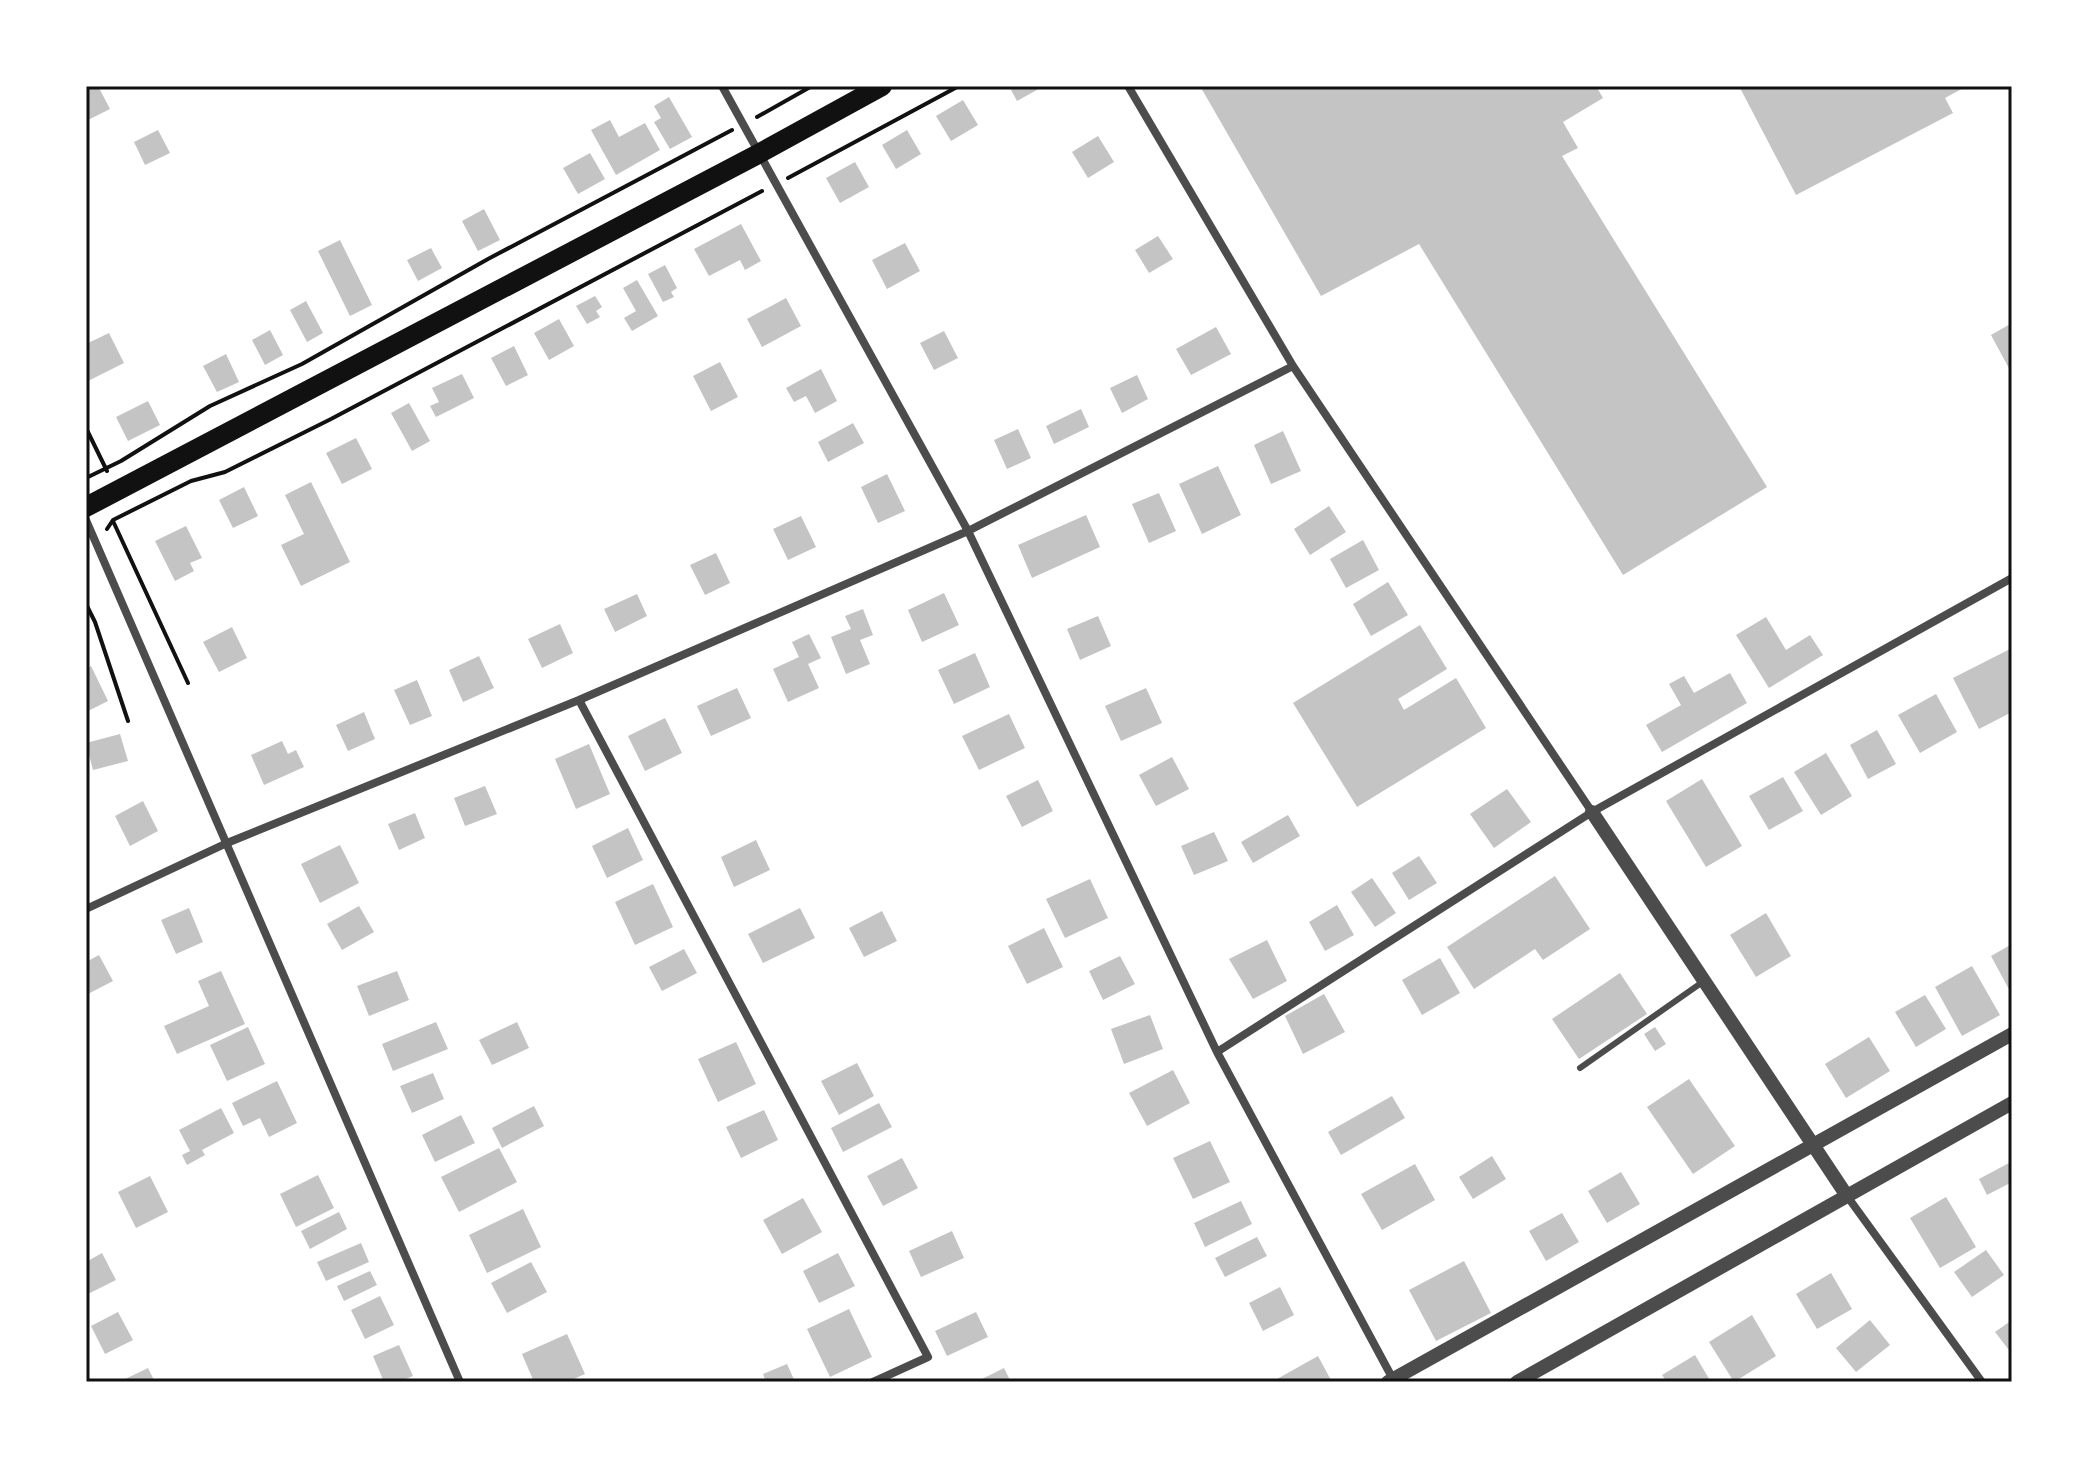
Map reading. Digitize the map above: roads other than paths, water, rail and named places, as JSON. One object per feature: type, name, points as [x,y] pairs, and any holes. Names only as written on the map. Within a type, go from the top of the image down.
[{"type":"main road","points":[[86,507],[882,86]]},
{"type":"street","points":[[722,86],[968,531],[1217,1052],[1392,1381],[2012,1034]]},
{"type":"street","points":[[1128,86],[1293,366],[1812,1146],[1982,1382]]},
{"type":"street","points":[[86,909],[227,843],[579,700],[968,531],[1293,366]]},
{"type":"street","points":[[86,520],[460,1382]]},
{"type":"street","points":[[1217,1052],[1592,812],[2012,578]]},
{"type":"street","points":[[579,700],[928,1357],[873,1382]]},
{"type":"street","points":[[1517,1382],[2012,1103]]},
{"type":"lane","points":[[1580,1068],[1704,981]]}]
